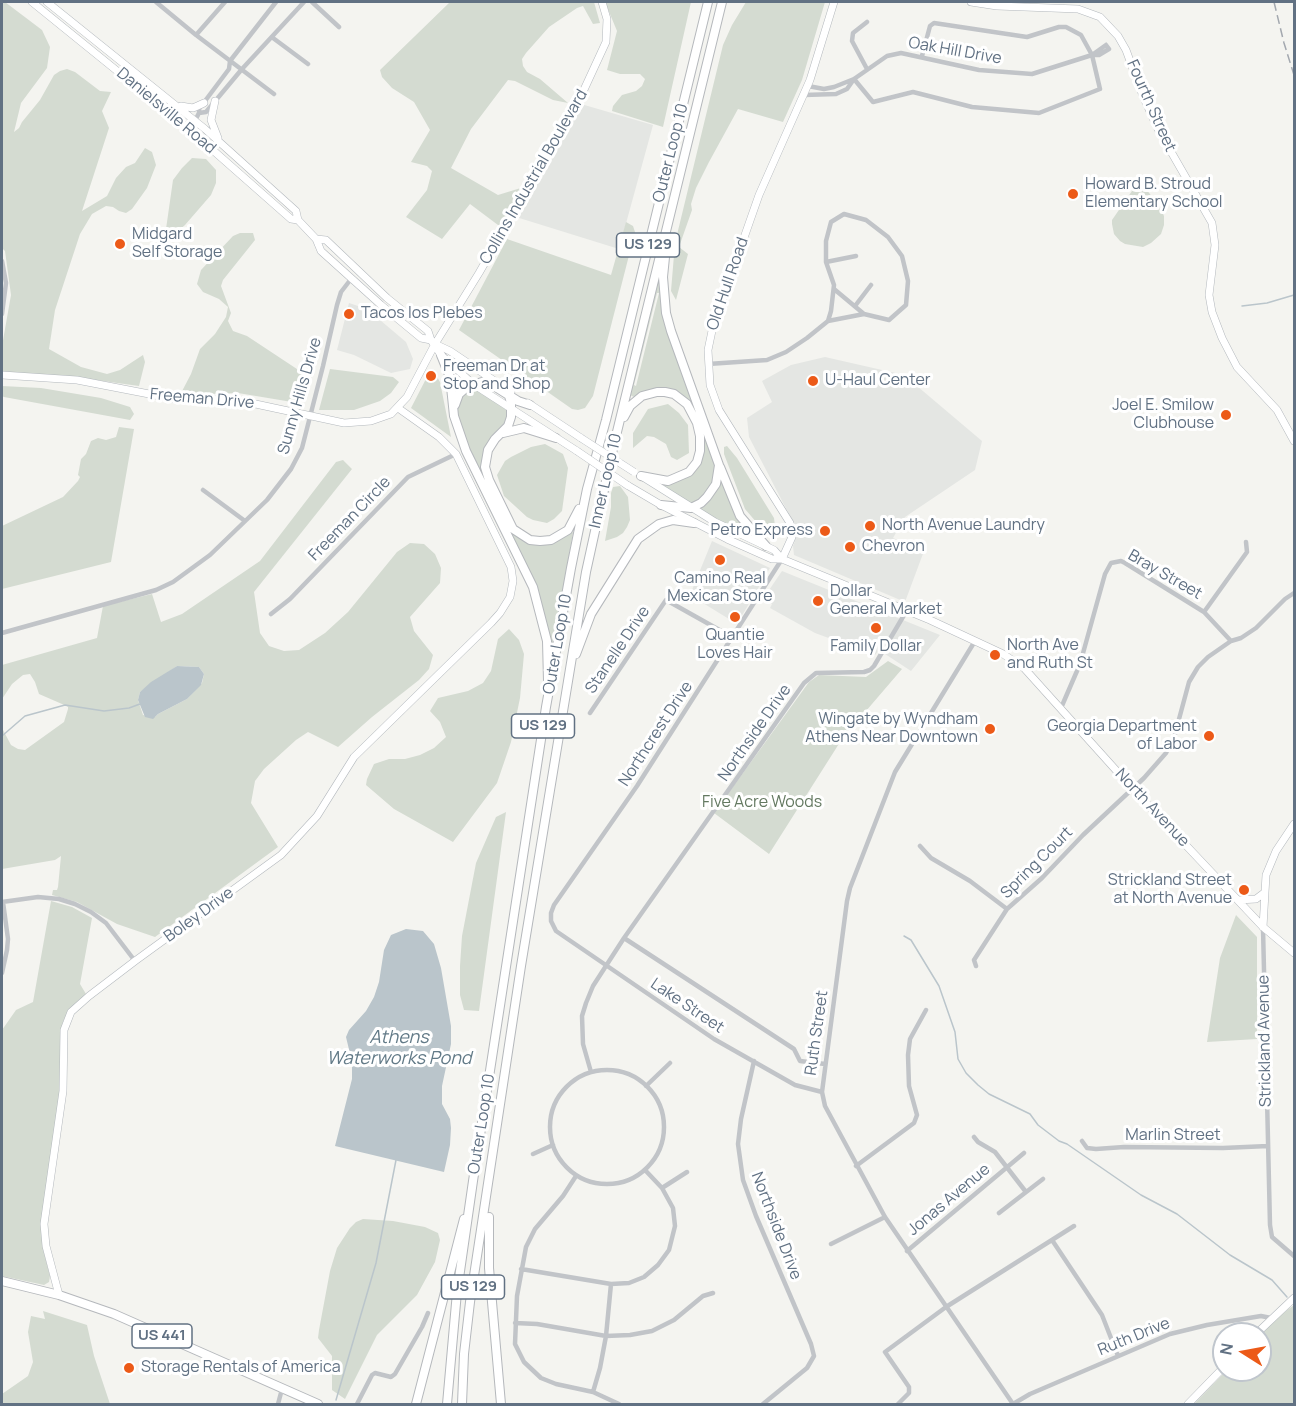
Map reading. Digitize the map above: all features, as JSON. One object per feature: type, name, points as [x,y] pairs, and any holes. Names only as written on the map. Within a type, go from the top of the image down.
[{"type":"highway","name":"Outer Loop 10","points":[[447,1404],[456,1304],[473,1181],[546,707],[587,489],[606,420],[708,2]]},
{"type":"highway","name":"Inner Loop 10","points":[[491,1170],[521,966],[588,561],[615,440],[722,2]]},
{"type":"highway","points":[[669,220],[663,277],[666,313],[676,349],[740,516],[766,546]]},
{"type":"highway","points":[[441,355],[450,377],[454,416],[466,451],[533,587],[543,619],[547,641],[546,707]]},
{"type":"highway","points":[[454,416],[459,394],[473,384],[482,382],[508,392],[530,405]]},
{"type":"highway","points":[[508,392],[512,410],[508,426],[489,450],[486,472],[508,519],[519,534],[540,542],[551,540],[562,534],[575,519],[587,489]]},
{"type":"highway","points":[[615,440],[626,412],[642,396],[665,392],[674,394],[687,405],[697,423],[700,436],[697,462],[684,476],[668,481],[637,474]]},
{"type":"highway","points":[[500,435],[524,428],[556,438]]},
{"type":"highway","points":[[661,505],[691,508],[701,502],[713,491],[719,465]]},
{"type":"highway","points":[[563,704],[579,644],[591,614],[634,545],[648,530],[659,524],[673,520],[694,523]]},
{"type":"highway","points":[[491,1170],[488,1239],[501,1404]]},
{"type":"highway","name":"US 129","points":[[462,1404],[464,1354],[470,1302],[491,1170]]},
{"type":"highway","points":[[416,1404],[473,1181]]},
{"type":"highway","name":"US 441","points":[[2,1281],[59,1295],[114,1314],[318,1404]]},
{"type":"main road","name":"Danielsville Road","points":[[32,2],[190,130],[291,219],[298,220]]},
{"type":"main road","name":"Danielsville Road","points":[[47,2],[176,105],[197,117],[220,143],[296,211],[298,220],[316,239],[321,251],[351,279],[422,339],[450,351],[508,392]]},
{"type":"main road","name":"Collins Industrial Boulevard","points":[[433,342],[479,273],[565,126],[601,56],[606,42],[607,27],[602,2]]},
{"type":"main road","name":"Old Hull Road","points":[[783,559],[792,537],[790,523],[721,416],[712,393],[708,364],[709,344],[713,326],[764,182],[808,86],[834,2]]},
{"type":"main road","name":"Fourth Street","points":[[971,2],[997,6],[1078,9],[1100,17],[1118,36],[1126,50],[1158,129],[1212,223],[1215,245],[1209,295],[1212,312],[1222,338],[1237,367],[1277,410],[1294,441]]},
{"type":"main road","points":[[215,101],[211,120],[220,143]]},
{"type":"main road","points":[[176,105],[189,108],[204,103]]},
{"type":"main road","name":"Danielsville Road","points":[[316,239],[326,240],[387,298],[428,331],[441,355],[473,384],[600,466]]},
{"type":"main road","points":[[433,342],[412,388],[398,408],[439,437],[456,454]]},
{"type":"main road","name":"Freeman Drive","points":[[2,375],[77,380],[165,398],[237,400],[344,423],[358,423],[380,418],[398,408]]},
{"type":"main road","name":"North Avenue","points":[[530,405],[691,508],[774,550],[783,559]]},
{"type":"main road","name":"Boley Drive","points":[[59,1295],[45,1246],[44,1224],[63,1091],[65,1023],[76,1007],[135,961],[281,855],[317,816],[354,757],[500,613],[510,597],[513,581],[511,567],[456,454]]},
{"type":"main road","name":"North Avenue","points":[[600,466],[694,523],[771,559],[783,559],[907,610],[1003,654],[1024,668],[1132,788],[1263,927],[1294,954]]},
{"type":"main road","name":"Strickland Avenue","points":[[1263,927],[1266,875],[1272,859],[1294,824]]},
{"type":"main road","points":[[1238,900],[1256,899],[1264,893]]},
{"type":"main road","points":[[1267,1322],[1294,1298]]},
{"type":"main road","points":[[1188,1404],[1212,1379]]},
{"type":"street","points":[[158,2],[274,94]]},
{"type":"street","points":[[196,34],[225,2]]},
{"type":"street","points":[[190,130],[200,109],[229,69],[230,61],[276,2]]},
{"type":"street","points":[[197,117],[206,112],[304,2]]},
{"type":"street","points":[[312,2],[339,27]]},
{"type":"street","points":[[867,22],[853,33],[852,41],[867,69]]},
{"type":"street","points":[[854,79],[873,102],[914,92],[972,107],[1039,113],[1100,89],[1092,55],[1081,35],[1066,27],[1027,37],[934,22],[930,26],[922,56]]},
{"type":"street","points":[[273,38],[308,64]]},
{"type":"street","name":"Oak Hill Drive","points":[[808,86],[824,89],[834,87],[854,79],[887,56],[901,52],[980,70],[1032,74],[1092,55]]},
{"type":"street","name":"Oak Hill Drive","points":[[804,95],[836,94],[847,89],[854,79]]},
{"type":"street","points":[[708,364],[767,360],[786,352],[828,321],[864,314],[889,320],[906,305],[908,281],[902,256],[888,237],[866,220],[844,214],[831,222],[826,241],[826,262],[834,285],[828,321]]},
{"type":"street","points":[[826,262],[856,256]]},
{"type":"street","points":[[2,261],[6,283],[2,314]]},
{"type":"street","name":"Sunny Hills Drive","points":[[2,633],[156,590],[173,582],[210,555],[267,500],[291,469],[302,448],[337,305],[341,292],[351,279]]},
{"type":"street","points":[[855,306],[871,285]]},
{"type":"street","points":[[834,289],[864,314]]},
{"type":"street","name":"Freeman Circle","points":[[270,614],[290,599],[408,477],[422,468],[456,454]]},
{"type":"street","points":[[203,490],[245,520]]},
{"type":"street","points":[[1204,612],[1247,552],[1246,542]]},
{"type":"street","name":"Northcrest Drive","points":[[551,921],[554,905],[637,786],[783,559]]},
{"type":"street","name":"Bray Street","points":[[1061,708],[1080,664],[1105,573],[1111,563],[1121,561],[1128,564],[1204,612],[1231,641]]},
{"type":"street","points":[[1231,641],[1241,638],[1256,628],[1294,593]]},
{"type":"street","name":"Stanelle Drive","points":[[590,713],[666,600],[732,637]]},
{"type":"street","name":"Northside Drive","points":[[591,1072],[583,1044],[582,1016],[593,986],[606,964],[804,683],[816,673],[870,670],[907,610]]},
{"type":"street","name":"Ruth Street","points":[[975,641],[895,772],[850,888],[822,1092],[825,1106],[885,1217],[1013,1404]]},
{"type":"street","name":"Spring Court","points":[[976,966],[974,960],[1007,909],[1042,878],[1157,764],[1169,748],[1175,734],[1189,682],[1198,667],[1231,641]]},
{"type":"street","points":[[920,846],[931,858],[970,881],[1007,909]]},
{"type":"street","points":[[2,973],[8,939],[2,902],[25,897],[48,897],[83,908],[106,923],[135,961]]},
{"type":"street","name":"Lake Street","points":[[551,921],[556,931],[708,1035],[795,1085],[822,1092]]},
{"type":"street","name":"Strickland Avenue","points":[[1263,927],[1268,1198],[1272,1237],[1294,1256]]},
{"type":"street","points":[[624,938],[794,1049],[800,1061],[825,1064]]},
{"type":"street","points":[[856,1166],[914,1123],[917,1115],[909,1086],[908,1054],[910,1039],[926,1010]]},
{"type":"street","name":"Northside Drive","points":[[754,1061],[738,1144],[744,1180],[756,1216],[811,1344],[813,1360],[807,1368],[764,1404]]},
{"type":"street","points":[[646,1086],[670,1063]]},
{"type":"street","points":[[608,1070],[625,1073],[646,1086],[656,1098],[662,1112],[664,1128],[662,1144],[655,1158],[645,1170],[626,1181],[609,1185],[592,1183],[576,1176],[559,1158],[553,1145],[550,1127],[553,1109],[561,1093],[574,1080],[591,1072],[608,1070]]},
{"type":"street","name":"Jonas Avenue","points":[[974,1137],[995,1152],[1026,1192]]},
{"type":"street","name":"Marlin Street","points":[[1082,1141],[1087,1148],[1096,1149],[1268,1146]]},
{"type":"street","points":[[533,1154],[553,1145]]},
{"type":"street","name":"Jonas Avenue","points":[[907,1251],[1024,1154]]},
{"type":"street","points":[[521,1269],[611,1284],[629,1282],[644,1276],[658,1265],[669,1250],[675,1226],[673,1208],[662,1188],[645,1170]]},
{"type":"street","points":[[662,1188],[687,1172]]},
{"type":"street","points":[[576,1176],[563,1196],[535,1229],[526,1247],[521,1269],[515,1344],[524,1362],[541,1378],[556,1384],[593,1392],[619,1404]]},
{"type":"street","points":[[999,1213],[1043,1179]]},
{"type":"street","points":[[831,1244],[885,1217]]},
{"type":"street","points":[[898,1404],[906,1398],[909,1387],[885,1352],[946,1307],[1074,1226]]},
{"type":"street","points":[[1052,1240],[1102,1315],[1118,1356]]},
{"type":"street","points":[[593,1392],[606,1336],[611,1284]]},
{"type":"street","points":[[515,1323],[537,1324],[606,1336],[630,1335],[652,1331],[675,1320],[703,1296],[714,1293]]},
{"type":"street","points":[[357,1404],[372,1375],[375,1373],[391,1377],[395,1374],[428,1313]]},
{"type":"street","name":"Ruth Drive","points":[[1013,1404],[1030,1394],[1170,1334],[1261,1316],[1271,1318]]},
{"type":"street","points":[[278,1404],[282,1389]]},
{"type":"shaded area","points":[[581,104],[653,125],[619,249],[516,217]]},
{"type":"shaded area","points":[[349,303],[367,309],[406,342],[413,359],[410,369],[391,373],[354,355],[337,350]]},
{"type":"shaded area","points":[[825,357],[904,375],[982,441],[975,470],[905,517],[893,538],[924,551],[905,602],[794,555],[793,546],[797,535],[793,522],[749,437],[747,418],[772,402],[762,381],[791,365]]},
{"type":"shaded area","points":[[712,541],[770,568],[737,624],[690,595]]},
{"type":"shaded area","points":[[782,571],[940,635],[911,671],[879,650],[875,655],[815,633],[770,608],[772,604],[763,599]]},
{"type":"green space","points":[[2,2],[42,30],[50,47],[47,68],[21,103],[14,132],[40,100],[54,75],[60,71],[67,69],[75,72],[100,91],[111,92],[102,111],[109,128],[82,211],[107,196],[116,178],[126,167],[135,163],[145,148],[152,152],[156,165],[147,188],[132,209],[126,213],[106,206],[92,214],[80,234],[55,310],[49,349],[81,367],[107,374],[120,370],[143,355],[145,362],[139,386],[67,376],[2,372],[2,346],[11,295],[5,251],[2,248]]},
{"type":"green space","points":[[450,2],[594,2],[600,23],[593,24],[583,6],[577,8],[549,27],[526,53],[522,59],[527,72],[540,79],[568,103],[553,100],[515,81],[508,80],[471,129],[451,168],[498,195],[524,187],[502,228],[470,204],[442,239],[406,217],[427,190],[432,171],[427,166],[411,162],[430,130],[414,102],[392,88],[382,77],[380,70]]},
{"type":"green space","points":[[605,2],[691,2],[663,127],[612,111],[613,106],[622,95],[636,91],[645,79],[640,74],[620,74],[607,70],[617,31]]},
{"type":"green space","points":[[746,2],[825,2],[802,80],[783,122],[738,109],[696,188],[691,204],[692,210],[679,247],[688,254],[676,300],[671,291],[675,243],[723,45]]},
{"type":"green space","points":[[192,158],[206,159],[216,170],[216,183],[211,195],[185,225],[164,243],[173,180]]},
{"type":"green space","points":[[1139,180],[1160,207],[1164,216],[1161,234],[1143,247],[1120,241],[1114,234],[1112,224],[1112,220],[1132,191],[1130,186]]},
{"type":"green space","points":[[626,222],[633,226],[635,232],[593,396],[585,408],[572,409],[459,330],[507,239],[611,275]]},
{"type":"green space","points":[[240,233],[253,233],[255,240],[223,280],[221,286],[231,313],[228,321],[233,331],[247,336],[306,375],[305,394],[301,399],[292,402],[238,393],[180,395],[200,349],[215,334],[226,317],[228,307],[219,299],[203,292],[197,284],[201,270],[233,236]]},
{"type":"green space","points":[[659,273],[717,471],[708,495],[692,505],[657,482],[675,482],[690,476],[704,451],[704,440],[679,395],[634,397],[630,395]],"holes":[[[657,293],[659,293],[636,386],[634,385]]]},
{"type":"green space","points":[[330,369],[393,377],[399,382],[391,393],[380,401],[354,410],[319,410]]},
{"type":"green space","points":[[434,372],[440,382],[451,437],[411,408],[428,375]]},
{"type":"green space","points":[[2,386],[41,388],[101,398],[130,407],[134,414],[130,420],[4,397]]},
{"type":"green space","points":[[473,386],[509,412],[509,416],[484,459],[506,521],[534,543],[571,530],[573,533],[553,646],[550,646],[547,628],[462,433],[456,407],[459,398]]},
{"type":"green space","points":[[668,404],[688,425],[689,453],[677,460],[671,457],[666,444],[654,437],[647,436],[633,448],[633,433],[648,409]]},
{"type":"green space","points":[[119,427],[134,429],[111,562],[2,589],[2,526],[63,497],[80,477],[78,475],[81,459],[86,454],[91,441],[98,438],[106,440],[116,437]]},
{"type":"green space","points":[[545,444],[563,454],[568,468],[562,511],[547,523],[527,517],[504,496],[497,475],[505,461],[511,457],[531,447]]},
{"type":"green space","points":[[727,446],[737,458],[774,518],[775,526],[770,530],[757,523],[745,509],[724,454],[724,447]]},
{"type":"green space","points":[[343,460],[352,469],[254,592],[260,633],[269,646],[284,651],[299,650],[325,633],[348,612],[397,552],[410,543],[424,544],[435,554],[441,568],[440,583],[410,617],[414,631],[433,655],[429,669],[419,680],[338,747],[308,732],[264,769],[255,781],[251,803],[278,847],[155,937],[117,924],[77,902],[52,895],[53,890],[57,890],[58,887],[61,856],[55,860],[2,869],[2,728],[11,745],[25,750],[64,722],[68,707],[39,694],[30,674],[23,675],[12,684],[2,699],[2,665],[97,638],[103,606],[152,594],[161,622],[182,614],[260,561],[336,462]],"holes":[[[177,666],[199,667],[204,674],[202,683],[187,699],[155,717],[143,715],[138,700],[140,692]]]},
{"type":"green space","points":[[720,477],[749,534],[725,525],[696,508]]},
{"type":"green space","points":[[620,486],[628,497],[630,520],[623,533],[605,541],[611,493],[613,487]]},
{"type":"green space","points":[[509,629],[519,640],[524,654],[520,698],[511,742],[497,783],[453,842],[394,809],[366,785],[367,779],[374,764],[389,759],[405,759],[420,755],[434,748],[446,737],[440,722],[430,711],[438,698],[468,691],[483,683],[491,671],[498,639]]},
{"type":"green space","name":"Five Acre Woods","points":[[888,661],[902,669],[842,739],[769,854],[714,813],[809,682],[819,675],[866,677]]},
{"type":"green space","points":[[506,812],[479,1011],[464,1010],[460,995],[462,936],[476,863],[496,817]]},
{"type":"green space","points":[[51,901],[72,907],[92,918],[80,984],[86,994],[68,1011],[61,1031],[61,1087],[41,1224],[44,1252],[50,1276],[49,1282],[44,1285],[2,1276],[2,1030],[16,1010],[33,1002]]},
{"type":"green space","points":[[1236,915],[1257,937],[1257,1039],[1207,1042],[1220,958]]},
{"type":"green space","points":[[363,1219],[393,1221],[425,1227],[438,1233],[440,1240],[435,1262],[417,1295],[377,1335],[345,1399],[332,1390],[332,1356],[318,1338],[330,1271],[337,1248],[350,1228]]},
{"type":"green space","points":[[1294,1305],[1294,1404],[1194,1404],[1215,1382],[1272,1382],[1272,1323]]},
{"type":"green space","points":[[43,1311],[87,1325],[94,1356],[110,1404],[2,1404],[2,1394],[28,1376],[33,1362],[28,1332],[31,1316],[45,1319]]},
{"type":"water","points":[[177,666],[199,667],[204,674],[201,685],[187,699],[153,719],[145,717],[138,700],[140,692],[151,682]]},
{"type":"water","name":"Athens Waterworks Pond","points":[[406,929],[423,931],[434,944],[441,968],[451,1026],[451,1044],[442,1086],[442,1104],[450,1119],[451,1128],[444,1172],[335,1146],[352,1079],[352,1062],[346,1037],[374,997],[384,950],[391,935]]},
{"type":"waterway","points":[[1242,306],[1267,303],[1294,295]]},
{"type":"waterway","points":[[2,736],[25,716],[65,705],[104,711],[129,708],[140,704]]},
{"type":"waterway","points":[[904,936],[911,940],[939,986],[955,1032],[958,1059],[966,1073],[978,1085],[989,1094],[1030,1114],[1038,1125],[1059,1141],[1067,1144],[1141,1195],[1177,1214],[1230,1255],[1272,1280],[1287,1297]]},
{"type":"waterway","points":[[336,1400],[376,1263],[396,1160]]},
{"type":"railway","points":[[1274,2],[1294,75]]},
{"type":"place","name":"Howard B. Stroud Elementary School","points":[[1073,194]]},
{"type":"place","name":"Midgard Self Storage","points":[[120,244]]},
{"type":"place","name":"Tacos los Plebes","points":[[349,314]]},
{"type":"place","name":"Freeman Dr at Stop and Shop","points":[[431,376]]},
{"type":"place","name":"U-Haul Center","points":[[813,381]]},
{"type":"place","name":"Joel E. Smilow Clubhouse","points":[[1226,415]]},
{"type":"place","name":"North Avenue Laundry","points":[[870,526]]},
{"type":"place","name":"Petro Express","points":[[825,531]]},
{"type":"place","name":"Chevron","points":[[850,547]]},
{"type":"place","name":"Camino Real Mexican Store","points":[[720,560]]},
{"type":"place","name":"Dollar General Market","points":[[818,601]]},
{"type":"place","name":"Quantie Loves Hair","points":[[735,617]]},
{"type":"place","name":"Family Dollar","points":[[876,628]]},
{"type":"place","name":"North Ave and Ruth St","points":[[995,655]]},
{"type":"place","name":"Wingate by Wyndham Athens Near Downtown","points":[[990,729]]},
{"type":"place","name":"Georgia Department of Labor","points":[[1209,736]]},
{"type":"place","name":"Strickland Street at North Avenue","points":[[1244,890]]},
{"type":"place","name":"Storage Rentals of America","points":[[129,1368]]}]
